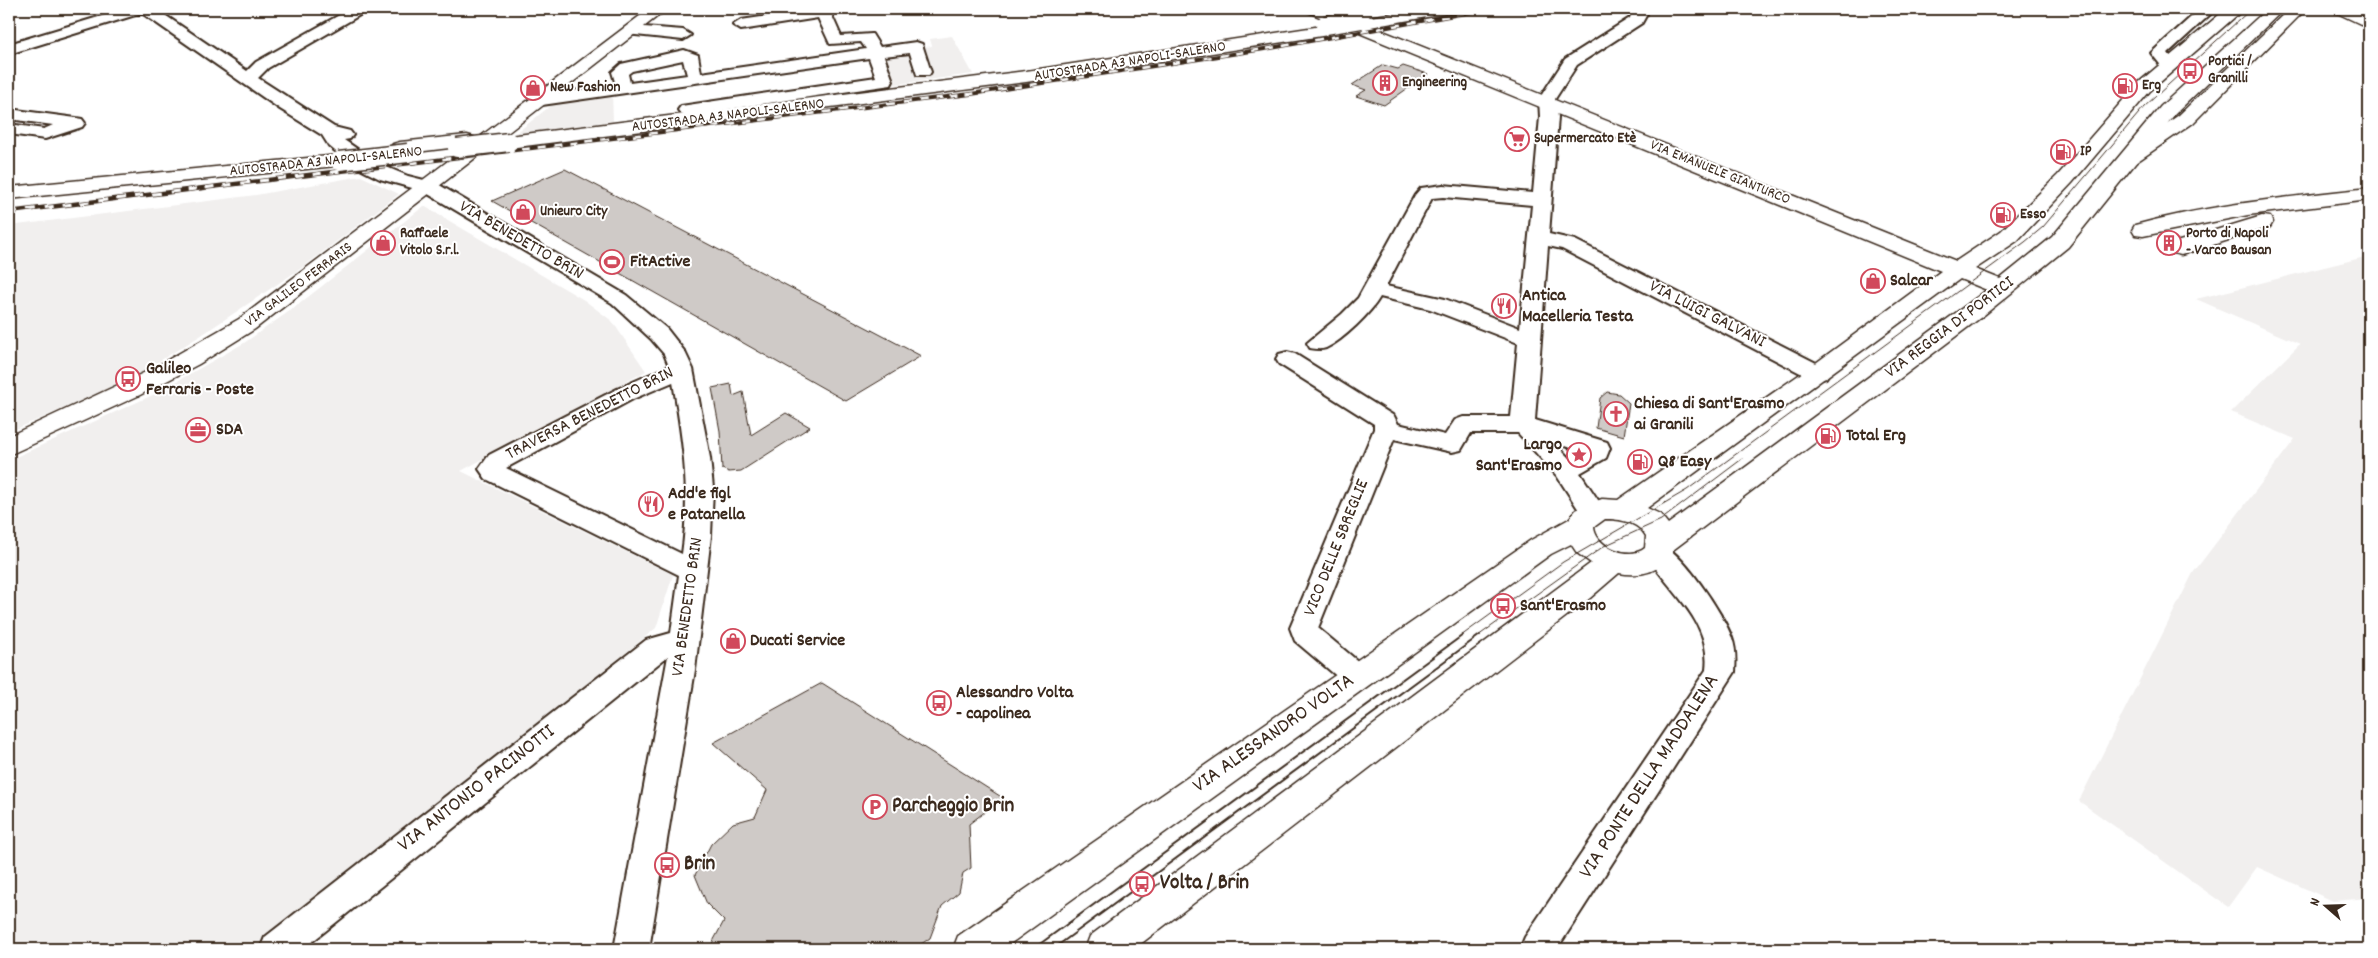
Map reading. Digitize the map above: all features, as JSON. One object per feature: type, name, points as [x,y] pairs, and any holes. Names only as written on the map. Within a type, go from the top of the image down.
[{"type":"main road","name":"VIA GALILEO FERRARIS","points":[[9,446],[145,384],[225,339],[268,309],[660,9]]},
{"type":"main road","name":"VIA EMANUELE GIANTURCO","points":[[1314,9],[2002,288]]},
{"type":"main road","name":"AUTOSTRADA A3 NAPOLI-SALERNO","points":[[9,193],[513,139],[988,84],[1148,60],[1330,27],[1416,9]]},
{"type":"main road","name":"AUTOSTRADA A3 NAPOLI-SALERNO","points":[[1365,20],[1444,9]]},
{"type":"main road","points":[[1624,510],[1818,373],[1930,289],[2009,236],[2026,221],[2065,179],[2144,86],[2236,9]]},
{"type":"main road","points":[[2341,9],[2369,23]]},
{"type":"main road","name":"VIA REGGIA DI PORTICI","points":[[1659,548],[1960,322],[2060,242],[2155,124],[2274,10]]},
{"type":"main road","points":[[2128,159],[2175,128],[2300,10]]},
{"type":"main road","name":"AUTOSTRADA A3 NAPOLI-SALERNO","points":[[9,185],[336,158]]},
{"type":"main road","points":[[2369,194],[2283,212],[2210,229],[2150,233],[2202,216],[2248,209],[2283,212],[2369,204]]},
{"type":"main road","points":[[2210,229],[2189,253],[2283,212]]},
{"type":"main road","points":[[1602,509],[1624,510],[1643,518],[1653,525],[1659,535],[1659,548],[1644,562],[1613,561],[1603,557],[1587,546],[1580,533],[1587,519],[1602,509]]},
{"type":"main road","name":"VIA ALESSANDRO VOLTA","points":[[972,949],[1356,676],[1541,547],[1587,519]]},
{"type":"main road","points":[[1104,949],[1579,590],[1613,561]]},
{"type":"street","points":[[9,48],[140,9]]},
{"type":"street","points":[[146,9],[248,79],[262,65],[360,9]]},
{"type":"street","points":[[1587,519],[1566,470],[1524,415],[1549,117],[1547,99],[1572,62],[1637,20],[1639,14],[1634,9]]},
{"type":"street","points":[[2170,65],[2159,53],[2209,9]]},
{"type":"street","points":[[687,110],[885,81],[875,52],[866,37],[836,41],[823,11],[741,25]]},
{"type":"street","points":[[631,31],[682,29],[684,55]]},
{"type":"street","points":[[910,29],[923,72]]},
{"type":"street","points":[[542,100],[916,46]]},
{"type":"street","points":[[622,82],[620,72],[627,67],[684,55],[692,58],[693,72]]},
{"type":"street","name":"VIA BENEDETTO BRIN","points":[[248,79],[328,131],[334,144],[376,169],[402,182],[428,187],[619,299],[660,334],[674,352],[682,369],[698,458],[700,488],[694,571],[632,949]]},
{"type":"street","points":[[9,114],[76,123],[45,134],[9,129]]},
{"type":"street","points":[[1318,343],[1361,309],[1374,289],[1424,195],[1428,192],[1443,191],[1542,200]]},
{"type":"street","name":"VIA LUIGI GALVANI","points":[[1540,238],[1568,244],[1818,373]]},
{"type":"street","points":[[1374,289],[1437,304],[1530,340]]},
{"type":"street","points":[[1287,359],[1386,421],[1386,429],[1452,444],[1463,425],[1524,415],[1598,448],[1597,452],[1566,470]]},
{"type":"street","name":"TRAVERSA BENEDETTO BRIN","points":[[682,369],[591,412],[498,461],[491,469],[504,478],[694,571]]},
{"type":"street","name":"VICO DELLE SBREGLIE","points":[[1356,676],[1305,633],[1304,628],[1386,429]]},
{"type":"street","name":"VIA PONTE DELLA MADDALENA","points":[[1537,949],[1720,672],[1723,655],[1716,631],[1696,599],[1659,548]]},
{"type":"street","name":"VIA ANTONIO PACINOTTI","points":[[277,949],[656,648],[684,640]]},
{"type":"shaded area","points":[[952,36],[973,74],[882,86],[878,54],[932,46],[930,39]]},
{"type":"shaded area","points":[[612,92],[613,121],[515,134],[558,100]]},
{"type":"shaded area","points":[[361,176],[399,194],[303,267],[200,336],[127,381],[9,432],[9,226],[256,195]]},
{"type":"shaded area","points":[[424,206],[584,300],[612,321],[646,371],[461,471],[673,575],[656,628],[262,949],[9,949],[9,460],[153,395],[244,343],[294,308]]},
{"type":"shaded area","points":[[2369,256],[2369,898],[2333,901],[2257,867],[2228,907],[2079,801],[2193,573],[2295,439],[2231,412],[2300,344],[2196,299]]},
{"type":"building","name":"Engineering","points":[[1383,65],[1398,69],[1403,66],[1428,74],[1384,105],[1356,96],[1366,90],[1352,85]]},
{"type":"building","points":[[565,169],[921,356],[846,401],[492,201]]},
{"type":"building","points":[[731,384],[733,396],[743,392],[751,435],[786,413],[810,427],[741,471],[729,472],[722,469],[720,431],[712,388]]},
{"type":"building","name":"Chiesa di Sant'Erasmo ai Granili","points":[[1607,392],[1619,394],[1629,403],[1624,436],[1596,428],[1600,398]]},
{"type":"building","name":"Parcheggio Brin","points":[[822,683],[1003,798],[969,824],[971,868],[963,873],[959,892],[942,906],[930,938],[914,949],[709,949],[724,921],[707,904],[695,875],[711,844],[733,823],[755,817],[767,790],[713,743]]},
{"type":"tram line","points":[[1461,636],[1563,562],[1687,490],[2025,242],[2043,227],[2144,107],[2251,9]]},
{"type":"tram line","points":[[1478,636],[1604,546],[1661,520],[1742,459]]},
{"type":"tram line","points":[[1033,949],[1463,635]]},
{"type":"tram line","points":[[1053,949],[1480,635]]},
{"type":"railway","points":[[363,169],[971,94],[1271,48],[1488,9]]},
{"type":"railway","points":[[9,212],[373,167]]},
{"type":"place","name":"Portici / Granilli","points":[[2190,71]]},
{"type":"place","name":"Engineering","points":[[1385,83]]},
{"type":"place","name":"Erg","points":[[2125,86]]},
{"type":"place","name":"New Fashion","points":[[533,88]]},
{"type":"place","name":"Supermercato Etè","points":[[1517,139]]},
{"type":"place","name":"IP","points":[[2063,152]]},
{"type":"place","name":"Unieuro City","points":[[523,212]]},
{"type":"place","name":"Esso","points":[[2003,215]]},
{"type":"place","name":"Raffaele Vitolo S.r.l.","points":[[383,243]]},
{"type":"place","name":"Porto di Napoli - Varco Bausan","points":[[2169,243]]},
{"type":"place","name":"FitActive","points":[[612,262]]},
{"type":"place","name":"Salcar","points":[[1873,281]]},
{"type":"place","name":"Antica Macelleria Testa","points":[[1504,306]]},
{"type":"place","name":"Galileo Ferraris - Poste","points":[[128,379]]},
{"type":"place","name":"Chiesa di Sant'Erasmo ai Granili","points":[[1616,414]]},
{"type":"place","name":"SDA","points":[[198,430]]},
{"type":"place","name":"Total Erg","points":[[1828,436]]},
{"type":"place","name":"Largo Sant'Erasmo","points":[[1579,455]]},
{"type":"place","name":"Q8 Easy","points":[[1640,462]]},
{"type":"place","name":"Add'e figl e Patanella","points":[[651,504]]},
{"type":"place","name":"Sant'Erasmo","points":[[1503,606]]},
{"type":"place","name":"Ducati Service","points":[[733,641]]},
{"type":"place","name":"Alessandro Volta - capolinea","points":[[939,703]]},
{"type":"place","name":"Parcheggio Brin","points":[[875,807]]},
{"type":"place","name":"Brin","points":[[667,865]]},
{"type":"place","name":"Volta / Brin","points":[[1142,884]]}]
